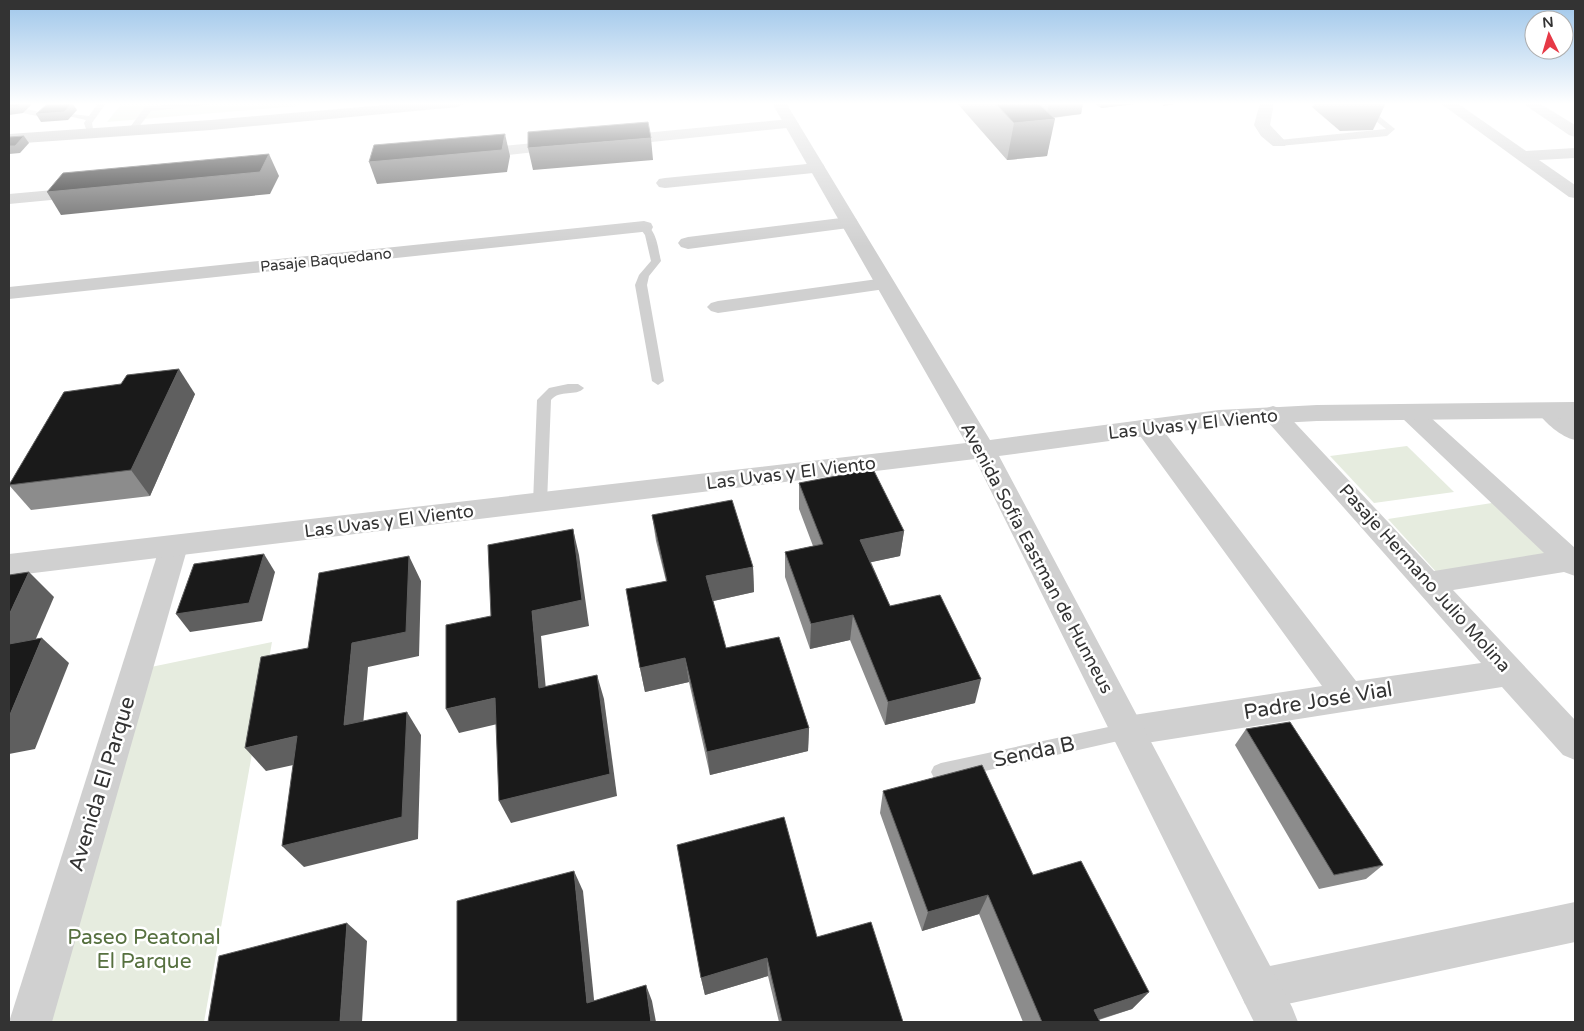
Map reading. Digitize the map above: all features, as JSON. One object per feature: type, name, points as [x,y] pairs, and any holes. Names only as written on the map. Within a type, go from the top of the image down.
[{"type":"street","points":[[456,156],[506,151]]},
{"type":"street","name":"Avenida Sofía Eastman de Hunneus","points":[[806,151],[983,450],[1268,1006]]},
{"type":"street","points":[[1515,151],[1575,193]]},
{"type":"street","points":[[1522,156],[1575,153]]},
{"type":"street","points":[[665,183],[816,168]]},
{"type":"street","points":[[9,199],[106,190]]},
{"type":"street","points":[[688,243],[849,223]]},
{"type":"street","name":"Pasaje Baquedano","points":[[9,293],[644,227]]},
{"type":"street","points":[[718,307],[885,284]]},
{"type":"street","name":"Las Uvas y El Viento","points":[[9,565],[983,450],[1219,418],[1273,414],[1575,410]]},
{"type":"street","points":[[1548,411],[1575,432]]},
{"type":"street","points":[[1410,412],[1573,563]]},
{"type":"street","name":"Pasaje Hermano Julio Molina","points":[[1273,414],[1575,744]]},
{"type":"street","points":[[1148,427],[1349,697]]},
{"type":"street","name":"Avenida El Parque","points":[[30,1022],[174,546]]},
{"type":"street","points":[[1429,583],[1573,563]]},
{"type":"street","name":"Padre José Vial","points":[[1127,731],[1510,672]]},
{"type":"street","points":[[1268,1006],[1575,922]]},
{"type":"lane","points":[[644,227],[650,235],[656,262],[644,275],[641,284],[658,382]]},
{"type":"lane","points":[[540,503],[544,400],[547,393],[553,390],[578,388]]},
{"type":"lane","name":"Senda B","points":[[941,772],[1127,731]]},
{"type":"green space","points":[[1407,446],[1454,492],[1374,503],[1330,456]]},
{"type":"green space","points":[[1492,503],[1549,557],[1439,575],[1388,519]]},
{"type":"green space","name":"Paseo Peatonal El Parque","points":[[272,642],[204,1022],[48,1022],[151,667]]},
{"type":"building","points":[[372,151],[490,151],[369,162]]},
{"type":"building","points":[[269,154],[260,172],[47,192],[63,173]]},
{"type":"building","points":[[179,369],[131,470],[9,485],[64,392],[121,384],[127,375]]},
{"type":"building","points":[[873,469],[904,531],[860,540],[890,606],[940,595],[981,679],[888,702],[853,615],[811,624],[785,552],[823,544],[799,483]]},
{"type":"building","points":[[732,500],[753,567],[706,576],[726,648],[779,637],[809,728],[707,752],[685,658],[640,668],[626,589],[667,581],[652,515]]},
{"type":"building","points":[[573,529],[582,600],[532,611],[539,688],[597,675],[610,774],[499,801],[495,698],[446,709],[446,625],[491,616],[488,545]]},
{"type":"building","points":[[264,554],[249,603],[176,614],[194,564]]},
{"type":"building","points":[[409,556],[406,632],[352,643],[344,725],[407,712],[402,817],[282,846],[297,736],[245,748],[261,657],[308,648],[319,573]]},
{"type":"building","points":[[29,572],[9,615],[9,575]]},
{"type":"building","points":[[42,638],[9,717],[9,644]]},
{"type":"building","points":[[1290,722],[1383,865],[1334,875],[1246,729]]},
{"type":"building","points":[[982,765],[1033,875],[1081,861],[1149,992],[1094,1010],[1100,1022],[1042,1022],[988,895],[928,912],[883,791]]},
{"type":"building","points":[[784,817],[817,937],[871,922],[903,1022],[782,1022],[767,958],[701,978],[677,845]]},
{"type":"building","points":[[574,871],[587,1003],[646,985],[651,1022],[457,1022],[457,901]]},
{"type":"building","points":[[347,923],[340,1022],[208,1022],[219,956]]}]
